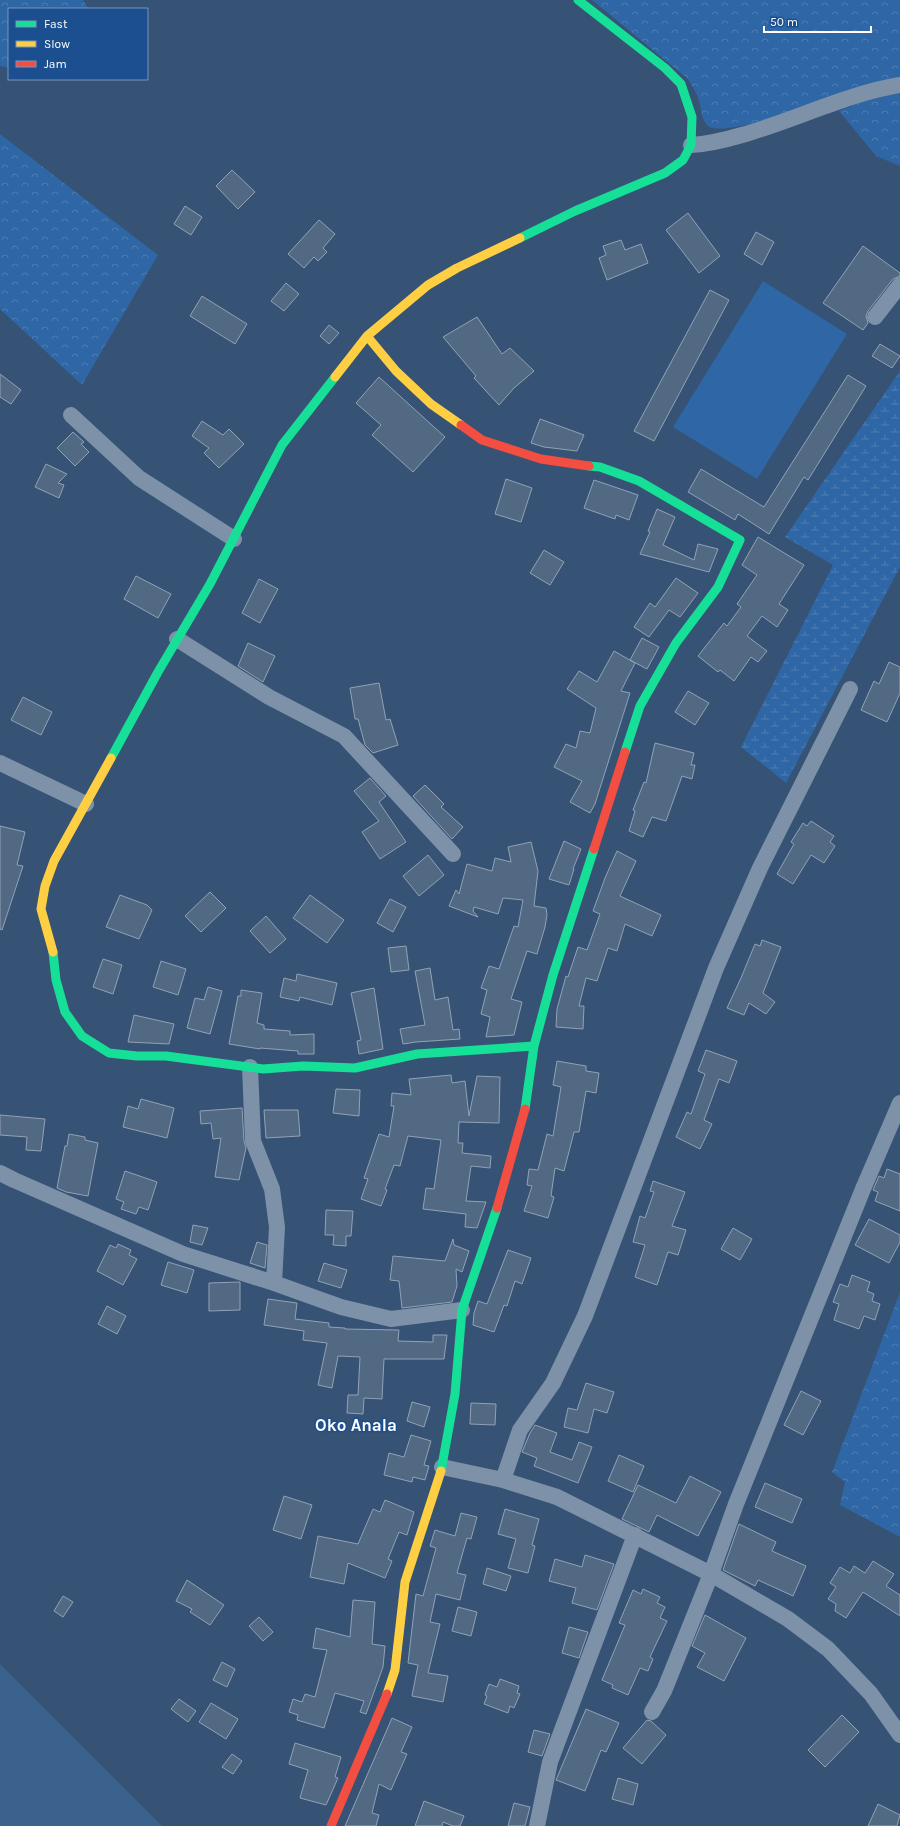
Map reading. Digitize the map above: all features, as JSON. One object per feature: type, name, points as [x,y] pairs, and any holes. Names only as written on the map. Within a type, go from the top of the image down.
[{"type":"street","points":[[534,1046],[417,1054],[355,1068],[303,1066],[263,1069],[209,1063],[166,1056],[137,1056],[109,1053],[82,1036],[65,1012],[56,980],[53,952],[41,909],[45,886],[54,861],[177,639],[210,584],[282,446],[367,336],[428,285],[458,268],[568,214],[665,172],[683,160],[691,145],[692,117],[681,84],[578,0]]},
{"type":"street","points":[[691,145],[708,144],[769,127],[878,89],[900,85]]},
{"type":"street","points":[[875,317],[900,285]]},
{"type":"street","points":[[332,1826],[381,1711],[395,1670],[405,1582],[442,1467],[455,1394],[462,1310],[503,1192],[524,1117],[534,1046],[553,975],[640,706],[676,643],[718,587],[740,540],[639,481],[600,467],[541,459],[482,440],[431,404],[396,371],[367,336]]},
{"type":"street","points":[[71,415],[139,478],[234,538]]},
{"type":"street","points":[[177,639],[269,697],[344,736],[453,854]]},
{"type":"street","points":[[503,1480],[520,1430],[553,1383],[585,1316],[716,968],[760,868],[850,689]]},
{"type":"street","points":[[0,763],[86,804]]},
{"type":"street","points":[[250,1067],[253,1141],[272,1189],[277,1227],[274,1283]]},
{"type":"street","points":[[652,1712],[664,1690],[711,1574],[736,1504],[863,1189],[900,1103]]},
{"type":"street","points":[[0,1173],[183,1254],[274,1283],[341,1307],[391,1319],[462,1310]]},
{"type":"street","points":[[442,1467],[503,1480],[557,1497],[635,1534],[711,1574],[788,1619],[828,1649],[870,1694],[900,1735]]},
{"type":"street","points":[[537,1826],[550,1762],[635,1534]]},
{"type":"green space","points":[[0,0],[83,0],[88,8],[8,8],[8,68],[0,66]]},
{"type":"green space","points":[[592,0],[900,0],[900,79],[769,120],[720,129],[708,126],[702,116],[695,90],[688,79]]},
{"type":"green space","points":[[900,91],[900,166],[876,156],[839,111],[881,94]]},
{"type":"green space","points":[[0,134],[158,255],[82,385],[0,309]]},
{"type":"green space","points":[[763,281],[847,334],[757,479],[673,427]]},
{"type":"green space","points":[[900,371],[900,567],[786,783],[741,747],[833,565],[785,537]]},
{"type":"green space","points":[[900,1292],[900,1537],[840,1505],[845,1482],[832,1472]]},
{"type":"shaded area","points":[[0,1664],[162,1826],[0,1826]]},
{"type":"building","points":[[232,170],[255,192],[238,209],[216,186]]},
{"type":"building","points":[[185,206],[202,217],[191,235],[174,224]]},
{"type":"building","points":[[688,213],[720,256],[699,273],[666,230]]},
{"type":"building","points":[[319,220],[335,234],[323,248],[327,252],[318,261],[314,257],[304,268],[288,254]]},
{"type":"building","points":[[756,232],[774,242],[762,265],[744,254]]},
{"type":"building","points":[[621,240],[625,250],[641,244],[648,263],[607,280],[599,258],[606,255],[603,246]]},
{"type":"building","points":[[863,246],[900,273],[900,276],[893,279],[868,311],[866,316],[868,323],[863,330],[823,303]]},
{"type":"building","points":[[286,283],[299,294],[284,311],[271,301]]},
{"type":"building","points":[[710,290],[729,300],[654,441],[634,431]]},
{"type":"building","points":[[202,296],[247,324],[235,344],[190,316]]},
{"type":"building","points":[[477,317],[502,354],[510,348],[534,371],[514,388],[499,405],[474,378],[476,376],[443,337]]},
{"type":"building","points":[[329,325],[339,333],[329,344],[320,336]]},
{"type":"building","points":[[880,344],[900,356],[892,368],[872,356]]},
{"type":"building","points":[[0,374],[21,390],[11,404],[0,397]]},
{"type":"building","points":[[848,375],[866,386],[808,480],[804,477],[769,534],[738,514],[735,520],[688,492],[701,469],[764,507]]},
{"type":"building","points":[[379,377],[445,437],[413,472],[372,435],[381,425],[356,403]]},
{"type":"building","points":[[540,419],[584,435],[577,451],[544,447],[531,443]]},
{"type":"building","points":[[202,421],[223,435],[229,429],[244,444],[219,468],[204,453],[209,448],[192,436]]},
{"type":"building","points":[[73,432],[84,442],[81,444],[89,452],[75,466],[57,448]]},
{"type":"building","points":[[46,464],[67,474],[58,483],[64,485],[59,498],[35,487]]},
{"type":"building","points":[[506,479],[532,488],[521,522],[495,514]]},
{"type":"building","points":[[594,480],[638,495],[629,520],[616,515],[615,519],[584,508]]},
{"type":"building","points":[[657,509],[675,517],[663,545],[694,560],[698,544],[718,549],[709,572],[640,554],[650,532],[648,531]]},
{"type":"building","points":[[758,537],[804,565],[779,604],[788,610],[777,627],[762,616],[747,636],[767,651],[758,662],[751,657],[734,681],[720,670],[718,672],[698,656],[724,623],[727,626],[741,607],[737,604],[757,575],[742,565]]},
{"type":"building","points":[[544,550],[564,562],[550,585],[530,573]]},
{"type":"building","points":[[136,576],[171,594],[158,618],[124,599]]},
{"type":"building","points":[[676,578],[698,593],[680,617],[669,610],[649,637],[634,627],[650,603],[655,607]]},
{"type":"building","points":[[259,579],[278,589],[260,623],[242,613]]},
{"type":"building","points":[[642,638],[659,647],[647,669],[630,660]]},
{"type":"building","points":[[248,643],[275,656],[263,682],[238,666]]},
{"type":"building","points":[[614,651],[635,663],[621,691],[630,693],[595,804],[590,813],[570,802],[582,781],[554,767],[566,744],[576,748],[580,731],[590,733],[596,708],[567,689],[579,671],[597,682]]},
{"type":"building","points":[[889,662],[900,667],[900,693],[887,722],[861,710],[874,681],[879,684]]},
{"type":"building","points":[[379,683],[386,720],[390,719],[398,745],[373,753],[365,745],[358,719],[355,719],[350,688]]},
{"type":"building","points":[[688,691],[709,703],[695,725],[675,712]]},
{"type":"building","points":[[23,697],[52,712],[41,735],[11,720]]},
{"type":"building","points":[[655,743],[694,753],[691,765],[695,765],[692,779],[682,776],[666,821],[652,817],[643,837],[629,831],[635,811],[633,810],[644,782],[646,783]]},
{"type":"building","points":[[370,778],[386,796],[379,802],[406,842],[380,859],[362,832],[379,821],[354,791]]},
{"type":"building","points":[[425,785],[444,804],[441,807],[463,827],[452,839],[413,796]]},
{"type":"building","points":[[811,821],[834,836],[830,842],[835,846],[824,863],[811,855],[793,884],[777,874],[794,844],[791,842],[803,823],[807,826]]},
{"type":"building","points":[[0,826],[25,832],[17,865],[23,866],[2,930],[0,929]]},
{"type":"building","points":[[564,841],[581,849],[573,869],[569,885],[549,879]]},
{"type":"building","points":[[531,842],[538,871],[534,906],[546,908],[547,915],[545,927],[537,954],[527,951],[511,999],[522,1002],[514,1035],[486,1037],[490,1017],[481,1014],[487,990],[481,988],[489,966],[499,969],[514,926],[518,927],[523,900],[503,898],[498,914],[474,907],[473,911],[478,917],[449,906],[456,890],[459,894],[467,864],[492,871],[495,858],[511,862],[508,847]]},
{"type":"building","points":[[617,851],[636,861],[620,896],[661,915],[652,936],[625,924],[617,951],[608,948],[597,981],[586,978],[579,1006],[584,1006],[583,1029],[556,1027],[557,1009],[566,976],[568,977],[578,947],[587,950],[600,914],[593,911]]},
{"type":"building","points":[[428,855],[444,875],[419,896],[403,876]]},
{"type":"building","points":[[210,892],[226,908],[201,932],[185,916]]},
{"type":"building","points":[[120,895],[147,905],[152,910],[139,939],[106,927]]},
{"type":"building","points":[[310,895],[344,920],[327,943],[293,918]]},
{"type":"building","points":[[390,899],[406,907],[393,932],[377,923]]},
{"type":"building","points":[[266,916],[286,939],[270,953],[250,931]]},
{"type":"building","points":[[762,940],[781,947],[763,993],[775,1002],[766,1014],[749,1003],[744,1015],[727,1008],[755,944],[760,946]]},
{"type":"building","points":[[406,946],[409,970],[391,972],[388,948]]},
{"type":"building","points":[[103,959],[122,965],[113,994],[93,987]]},
{"type":"building","points":[[161,961],[186,969],[178,995],[153,987]]},
{"type":"building","points":[[430,968],[435,1000],[448,997],[453,1030],[459,1029],[460,1039],[403,1044],[400,1029],[425,1025],[415,971]]},
{"type":"building","points":[[297,974],[337,983],[332,1005],[300,997],[299,1001],[280,997],[284,978],[296,981]]},
{"type":"building","points":[[208,987],[222,991],[210,1034],[187,1028],[195,998],[204,1000]]},
{"type":"building","points":[[374,988],[383,1049],[359,1054],[357,1041],[361,1040],[351,993]]},
{"type":"building","points":[[241,990],[262,993],[257,1023],[264,1025],[264,1029],[290,1031],[290,1035],[314,1034],[314,1054],[298,1054],[298,1051],[260,1049],[229,1044],[238,996],[241,996]]},
{"type":"building","points":[[134,1015],[174,1024],[169,1044],[128,1042]]},
{"type":"building","points":[[706,1050],[737,1061],[729,1083],[719,1079],[704,1120],[712,1124],[700,1149],[676,1137],[687,1112],[691,1114],[705,1074],[698,1071]]},
{"type":"building","points":[[557,1061],[586,1066],[586,1071],[599,1073],[596,1093],[586,1091],[579,1132],[574,1132],[564,1171],[555,1168],[551,1196],[554,1197],[548,1218],[524,1211],[532,1186],[527,1185],[529,1169],[538,1170],[547,1134],[553,1136],[561,1087],[553,1085]]},
{"type":"building","points":[[451,1075],[452,1083],[465,1081],[469,1116],[477,1076],[500,1077],[499,1123],[459,1122],[458,1143],[463,1143],[462,1153],[491,1156],[490,1168],[471,1166],[466,1201],[486,1202],[477,1228],[465,1227],[466,1214],[423,1209],[426,1188],[434,1189],[441,1140],[408,1136],[400,1166],[394,1165],[385,1189],[387,1190],[381,1206],[361,1199],[368,1179],[364,1178],[379,1134],[389,1137],[394,1106],[391,1106],[392,1093],[411,1095],[409,1079]]},
{"type":"building","points":[[336,1089],[360,1090],[359,1116],[333,1113]]},
{"type":"building","points":[[141,1099],[174,1108],[167,1138],[123,1127],[128,1106],[138,1109]]},
{"type":"building","points":[[242,1108],[244,1141],[246,1148],[239,1180],[215,1177],[221,1138],[213,1139],[211,1123],[201,1124],[200,1111]]},
{"type":"building","points":[[264,1110],[298,1110],[300,1136],[266,1138]]},
{"type":"building","points":[[0,1115],[45,1119],[41,1151],[26,1150],[27,1137],[0,1135]]},
{"type":"building","points":[[69,1134],[85,1137],[85,1140],[98,1143],[88,1196],[66,1192],[57,1188],[65,1146],[67,1146]]},
{"type":"building","points":[[887,1169],[900,1174],[900,1211],[875,1201],[878,1192],[873,1190],[879,1176],[884,1178]]},
{"type":"building","points":[[125,1171],[157,1182],[148,1210],[139,1207],[136,1214],[121,1209],[124,1202],[116,1199]]},
{"type":"building","points":[[653,1181],[685,1192],[672,1226],[686,1230],[678,1255],[668,1252],[657,1285],[635,1277],[645,1245],[633,1242],[640,1216],[645,1218],[654,1192],[650,1191]]},
{"type":"building","points":[[326,1210],[353,1211],[351,1236],[346,1236],[346,1246],[333,1245],[334,1235],[325,1235]]},
{"type":"building","points":[[869,1219],[900,1235],[900,1242],[889,1263],[855,1245]]},
{"type":"building","points":[[193,1225],[208,1228],[202,1245],[190,1242]]},
{"type":"building","points":[[733,1228],[752,1239],[740,1260],[721,1249]]},
{"type":"building","points":[[453,1239],[454,1245],[469,1251],[462,1272],[456,1269],[457,1286],[452,1302],[402,1308],[399,1281],[390,1280],[393,1256],[445,1261]]},
{"type":"building","points":[[257,1242],[267,1245],[265,1268],[250,1263]]},
{"type":"building","points":[[118,1244],[131,1250],[129,1255],[137,1259],[123,1285],[97,1271],[110,1245],[116,1248]]},
{"type":"building","points":[[508,1250],[531,1258],[522,1284],[515,1281],[507,1306],[504,1305],[494,1332],[473,1325],[474,1313],[478,1301],[487,1304]]},
{"type":"building","points":[[168,1262],[194,1270],[187,1293],[161,1285]]},
{"type":"building","points":[[324,1263],[347,1270],[341,1288],[318,1281]]},
{"type":"building","points":[[852,1275],[870,1282],[867,1291],[874,1294],[872,1301],[880,1304],[875,1320],[864,1316],[859,1329],[834,1320],[839,1304],[833,1302],[840,1284],[848,1287]]},
{"type":"building","points":[[240,1282],[240,1310],[209,1311],[209,1283]]},
{"type":"building","points":[[268,1299],[297,1303],[295,1319],[329,1323],[329,1327],[345,1329],[399,1330],[398,1341],[433,1342],[433,1335],[447,1335],[444,1359],[384,1359],[382,1399],[364,1398],[363,1414],[347,1413],[348,1395],[358,1395],[360,1357],[338,1356],[332,1388],[318,1385],[327,1343],[303,1340],[304,1331],[264,1325]]},
{"type":"building","points":[[107,1306],[126,1316],[117,1334],[98,1324]]},
{"type":"building","points":[[586,1383],[614,1392],[607,1413],[594,1409],[588,1433],[564,1427],[568,1408],[577,1410]]},
{"type":"building","points":[[801,1391],[821,1401],[803,1435],[784,1425]]},
{"type":"building","points":[[412,1402],[430,1407],[424,1427],[407,1421]]},
{"type":"building","points":[[471,1403],[496,1404],[495,1425],[470,1424]]},
{"type":"building","points":[[535,1425],[557,1433],[550,1452],[572,1460],[579,1442],[592,1447],[578,1483],[534,1466],[537,1458],[522,1452]]},
{"type":"building","points":[[411,1435],[431,1441],[424,1465],[429,1466],[425,1480],[413,1477],[412,1482],[384,1475],[389,1453],[404,1457]]},
{"type":"building","points":[[619,1455],[644,1466],[633,1492],[608,1481]]},
{"type":"building","points":[[690,1476],[721,1492],[698,1536],[657,1515],[649,1532],[622,1519],[638,1485],[676,1503]]},
{"type":"building","points":[[765,1483],[802,1499],[792,1523],[755,1507]]},
{"type":"building","points":[[284,1496],[312,1505],[301,1539],[273,1530]]},
{"type":"building","points":[[385,1500],[414,1512],[407,1535],[399,1532],[388,1559],[392,1561],[385,1578],[348,1563],[344,1584],[310,1577],[318,1536],[358,1544],[373,1509],[380,1512]]},
{"type":"building","points":[[505,1509],[539,1519],[532,1545],[535,1546],[528,1573],[508,1568],[516,1539],[498,1534]]},
{"type":"building","points":[[461,1513],[477,1517],[471,1539],[467,1538],[457,1573],[466,1575],[460,1600],[436,1594],[430,1622],[440,1624],[428,1673],[448,1676],[443,1702],[412,1696],[418,1665],[408,1663],[416,1594],[423,1596],[436,1548],[430,1546],[435,1530],[455,1536]]},
{"type":"building","points":[[739,1524],[776,1542],[772,1551],[806,1566],[793,1596],[758,1580],[755,1586],[723,1570]]},
{"type":"building","points":[[585,1555],[614,1564],[597,1610],[572,1603],[576,1588],[549,1581],[555,1559],[582,1567]]},
{"type":"building","points":[[873,1561],[894,1574],[886,1586],[900,1595],[900,1616],[863,1592],[846,1618],[835,1611],[836,1604],[828,1599],[836,1587],[830,1583],[840,1567],[850,1573],[854,1566],[865,1573]]},
{"type":"building","points":[[487,1568],[511,1576],[506,1591],[483,1584]]},
{"type":"building","points":[[187,1580],[224,1605],[210,1625],[190,1612],[192,1609],[176,1601]]},
{"type":"building","points":[[643,1589],[660,1597],[657,1603],[665,1607],[660,1618],[667,1621],[650,1657],[653,1659],[648,1671],[640,1668],[628,1695],[612,1688],[613,1685],[602,1680],[625,1625],[619,1623],[633,1590],[641,1594]]},
{"type":"building","points":[[63,1596],[73,1602],[63,1617],[54,1611]]},
{"type":"building","points":[[353,1600],[375,1602],[372,1644],[385,1646],[383,1667],[366,1714],[360,1712],[364,1701],[335,1693],[324,1728],[297,1720],[298,1715],[289,1712],[293,1699],[302,1702],[305,1694],[315,1697],[327,1650],[313,1648],[316,1628],[350,1637]]},
{"type":"building","points":[[458,1607],[477,1612],[471,1636],[452,1631]]},
{"type":"building","points":[[705,1615],[746,1638],[724,1681],[697,1667],[705,1653],[692,1646]]},
{"type":"building","points":[[259,1617],[273,1632],[263,1641],[249,1626]]},
{"type":"building","points":[[569,1627],[588,1632],[579,1658],[562,1653]]},
{"type":"building","points":[[222,1662],[235,1669],[227,1687],[213,1680]]},
{"type":"building","points":[[500,1679],[519,1686],[517,1693],[520,1694],[514,1708],[510,1706],[508,1713],[484,1704],[487,1696],[485,1695],[489,1684],[497,1687]]},
{"type":"building","points":[[179,1699],[196,1711],[188,1722],[171,1709]]},
{"type":"building","points":[[211,1703],[238,1719],[226,1739],[199,1722]]},
{"type":"building","points":[[586,1709],[619,1723],[606,1752],[601,1750],[585,1791],[556,1780]]},
{"type":"building","points":[[842,1715],[859,1732],[825,1767],[808,1750]]},
{"type":"building","points":[[392,1718],[412,1727],[401,1752],[407,1754],[391,1790],[379,1784],[372,1813],[379,1815],[376,1826],[345,1826]]},
{"type":"building","points":[[647,1720],[651,1721],[666,1735],[642,1764],[623,1748]]},
{"type":"building","points":[[534,1730],[550,1734],[542,1756],[528,1752]]},
{"type":"building","points":[[295,1743],[341,1757],[335,1777],[338,1778],[326,1805],[300,1798],[308,1770],[289,1764]]},
{"type":"building","points":[[232,1754],[242,1761],[233,1774],[222,1767]]},
{"type":"building","points":[[618,1778],[638,1784],[633,1805],[612,1799]]},
{"type":"building","points":[[424,1801],[464,1816],[460,1826],[453,1826],[443,1822],[442,1826],[415,1826]]},
{"type":"building","points":[[514,1803],[530,1807],[525,1826],[508,1826]]},
{"type":"building","points":[[878,1804],[900,1815],[897,1826],[868,1826]]},
{"type":"traffic: fast","points":[[520,238],[575,211],[665,173],[683,160],[691,145],[692,117],[681,84],[665,68],[578,0]]},
{"type":"traffic: fast","points":[[111,758],[158,672],[210,584],[282,445],[335,377]]},
{"type":"traffic: fast","points":[[589,466],[600,467],[639,481],[740,540],[718,587],[676,643],[640,706],[625,752]]},
{"type":"traffic: fast","points":[[525,1109],[534,1046],[553,975],[594,849]]},
{"type":"traffic: fast","points":[[53,952],[56,980],[65,1012],[82,1036],[109,1053],[137,1056],[166,1056],[263,1069],[303,1066],[355,1068],[417,1054],[534,1046]]},
{"type":"traffic: fast","points":[[441,1471],[455,1394],[462,1310],[497,1208]]},
{"type":"traffic: slow","points":[[335,377],[367,336],[428,285],[457,268],[520,238]]},
{"type":"traffic: slow","points":[[367,336],[396,371],[431,404],[461,425]]},
{"type":"traffic: slow","points":[[53,952],[41,909],[45,886],[54,861],[111,758]]},
{"type":"traffic: slow","points":[[387,1694],[395,1670],[405,1582],[441,1471]]},
{"type":"traffic: jam","points":[[461,425],[482,440],[541,459],[589,466]]},
{"type":"traffic: jam","points":[[594,849],[625,752]]},
{"type":"traffic: jam","points":[[497,1208],[525,1109]]},
{"type":"traffic: jam","points":[[331,1826],[387,1694]]},
{"type":"district","name":"Oko Anala","points":[[356,1425]]}]
